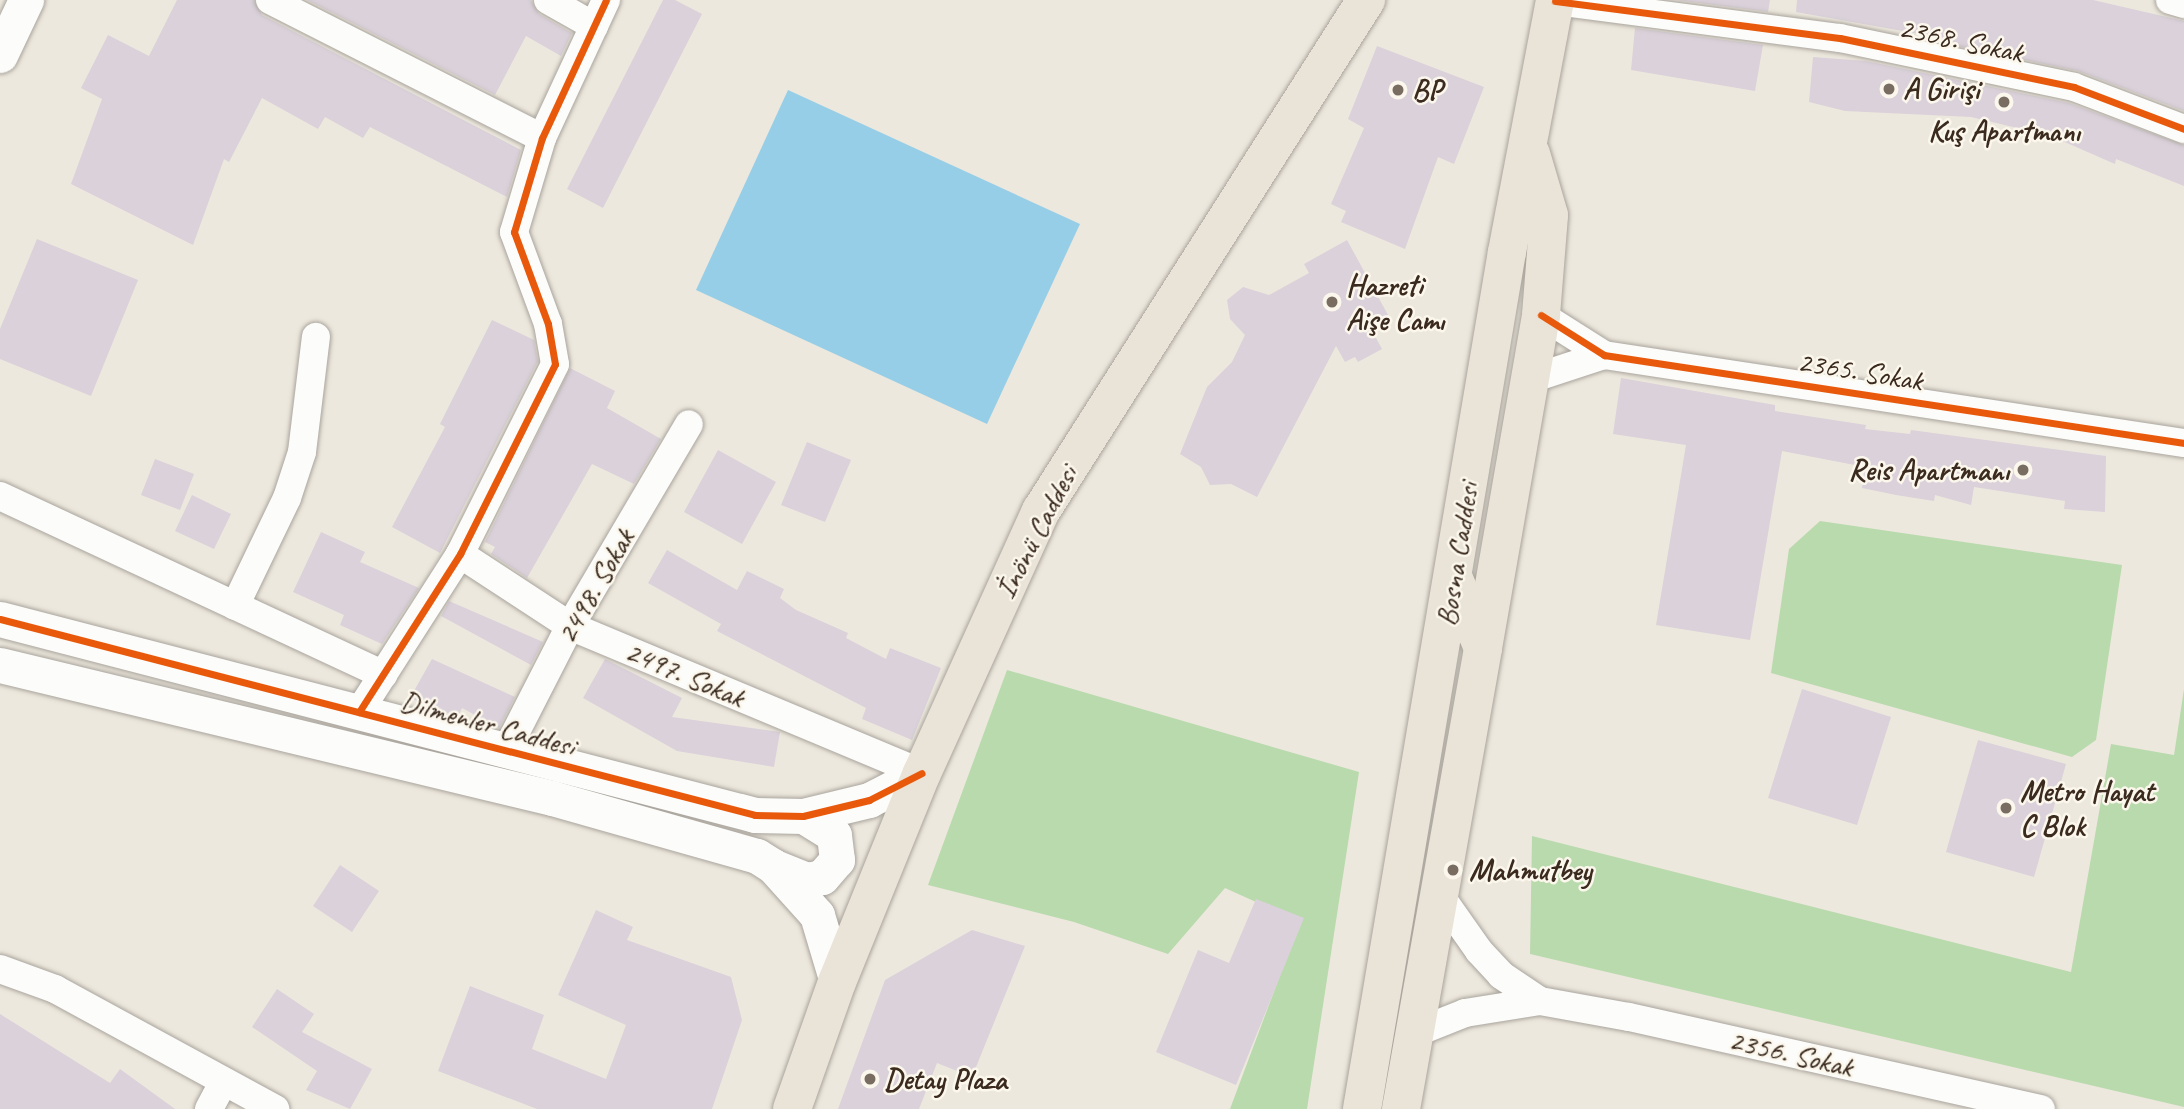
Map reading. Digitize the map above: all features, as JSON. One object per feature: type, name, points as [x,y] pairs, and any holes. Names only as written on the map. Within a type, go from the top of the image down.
[{"type":"main road","name":"İnönü Caddesi","points":[[792,1109],[837,982],[922,773],[1041,511],[1366,0]]},
{"type":"main road","name":"Bosna Caddesi","points":[[1362,1109],[1454,579],[1507,252],[1530,150],[1555,0]]},
{"type":"main road","points":[[1401,1109],[1541,315],[1549,215],[1530,150]]},
{"type":"main road","points":[[1507,252],[1541,315]]},
{"type":"main road","points":[[1454,579],[1483,648]]},
{"type":"main road","points":[[1416,798],[1441,879]]},
{"type":"street","points":[[0,55],[26,0]]},
{"type":"street","points":[[270,0],[542,138]]},
{"type":"street","points":[[548,0],[594,26]]},
{"type":"street","points":[[359,712],[460,554],[555,364],[548,324],[514,232],[542,138],[606,0]]},
{"type":"street","name":"2368. Sokak","points":[[1555,0],[1840,38],[2074,87],[2184,129]]},
{"type":"street","points":[[2171,0],[2184,4]]},
{"type":"street","name":"2365. Sokak","points":[[1541,315],[1604,355],[2184,443]]},
{"type":"street","points":[[235,606],[286,498],[302,452],[316,337]]},
{"type":"street","name":"2365. Sokak","points":[[1531,379],[1604,355]]},
{"type":"street","name":"2498. Sokak","points":[[506,751],[570,626],[689,424]]},
{"type":"street","points":[[0,496],[383,675]]},
{"type":"street","name":"2497. Sokak","points":[[460,554],[570,626],[922,773]]},
{"type":"street","name":"Dilmenler Caddesi","points":[[0,619],[755,815],[803,817],[869,800],[922,773]]},
{"type":"street","name":"Dilmenler Caddesi","points":[[0,666],[552,798],[701,837],[774,866],[817,915],[837,982]]},
{"type":"street","points":[[774,866],[807,880],[822,877],[837,860],[834,835],[803,817]]},
{"type":"street","points":[[1441,879],[1479,951],[1502,975],[1540,1002]]},
{"type":"street","points":[[0,969],[55,989],[275,1109]]},
{"type":"street","points":[[1415,1033],[1465,1013],[1540,1002]]},
{"type":"street","name":"2356. Sokak","points":[[1540,1002],[1629,1017],[2041,1109]]},
{"type":"street","points":[[209,1109],[223,1083]]},
{"type":"green space","points":[[1820,521],[2122,565],[2096,740],[2072,757],[1771,673],[1789,549]]},
{"type":"green space","points":[[1007,670],[1359,772],[1307,1109],[1230,1109],[1300,922],[1225,888],[1168,954],[1074,922],[928,885]]},
{"type":"green space","points":[[2184,689],[2184,1107],[1530,954],[1532,836],[2071,972],[2111,744],[2174,755]]},
{"type":"water","points":[[788,90],[1080,224],[987,424],[696,290]]},
{"type":"building","points":[[177,0],[254,0],[262,15],[521,150],[507,197],[370,127],[363,138],[325,117],[318,129],[262,98],[229,162],[224,159],[193,245],[71,184],[102,99],[81,88],[108,35],[149,56]]},
{"type":"building","points":[[307,0],[531,0],[539,14],[572,33],[561,56],[526,36],[495,95]]},
{"type":"building","points":[[663,0],[675,0],[702,14],[603,208],[567,189]]},
{"type":"building","points":[[1676,0],[1770,0],[1768,12]]},
{"type":"building","points":[[1797,0],[2093,0],[2184,21],[2184,111],[2078,71],[1953,45],[1953,40],[1796,12]]},
{"type":"building","points":[[1635,28],[1763,45],[1755,91],[1631,70]]},
{"type":"building","points":[[1377,46],[1484,87],[1454,164],[1438,157],[1405,249],[1341,222],[1346,211],[1331,204],[1364,128],[1348,119]]},
{"type":"building","points":[[1813,57],[1866,61],[2069,103],[2184,145],[2184,186],[2116,159],[2115,164],[2051,136],[1971,117],[1845,111],[1809,102]]},
{"type":"building","points":[[37,239],[138,280],[91,396],[0,359],[0,329]]},
{"type":"building","points":[[1347,240],[1388,315],[1369,325],[1382,349],[1358,362],[1355,357],[1345,362],[1336,346],[1257,497],[1231,484],[1210,485],[1201,467],[1180,454],[1207,387],[1232,362],[1245,335],[1230,319],[1227,300],[1243,287],[1269,295],[1309,273],[1304,264]]},
{"type":"building","points":[[492,320],[534,340],[538,361],[440,553],[392,527],[445,427],[440,424]]},
{"type":"building","points":[[570,368],[615,391],[607,408],[661,439],[634,484],[592,464],[527,578],[491,554],[495,547],[485,542]]},
{"type":"building","points":[[1621,378],[1775,405],[1775,411],[1866,425],[1865,429],[1910,434],[1911,430],[2106,456],[2105,512],[2064,509],[2065,501],[1974,487],[1971,505],[1935,495],[1934,501],[1896,495],[1862,488],[1865,467],[1782,451],[1750,640],[1656,625],[1686,445],[1613,434]]},
{"type":"building","points":[[807,442],[851,460],[825,522],[781,505]]},
{"type":"building","points":[[718,450],[776,482],[742,544],[684,512]]},
{"type":"building","points":[[155,459],[194,474],[180,510],[141,495]]},
{"type":"building","points":[[192,495],[231,514],[214,549],[175,531]]},
{"type":"building","points":[[321,532],[365,552],[360,562],[419,588],[382,644],[340,625],[344,615],[293,592]]},
{"type":"building","points":[[667,550],[737,590],[747,571],[784,589],[780,598],[796,610],[848,633],[846,638],[886,659],[890,648],[941,668],[912,740],[862,719],[866,708],[717,631],[721,624],[648,583]]},
{"type":"building","points":[[449,601],[543,642],[531,665],[441,616]]},
{"type":"building","points":[[432,659],[515,697],[499,728],[462,708],[458,717],[410,698]]},
{"type":"building","points":[[605,659],[682,698],[672,717],[780,732],[774,767],[677,751],[583,698]]},
{"type":"building","points":[[1802,689],[1891,717],[1857,825],[1768,798]]},
{"type":"building","name":"Metro Hayat C Blok","points":[[1978,740],[2066,764],[2034,877],[1946,852]]},
{"type":"building","points":[[340,865],[379,891],[352,932],[313,906]]},
{"type":"building","points":[[1256,899],[1304,918],[1236,1085],[1156,1052],[1198,950],[1229,963]]},
{"type":"building","points":[[596,910],[633,927],[627,940],[731,977],[742,1020],[712,1109],[537,1109],[438,1071],[470,986],[544,1015],[532,1049],[606,1079],[626,1025],[558,995]]},
{"type":"building","points":[[972,930],[1025,946],[972,1077],[937,1063],[919,1109],[838,1109],[885,980]]},
{"type":"building","points":[[277,989],[314,1014],[302,1032],[372,1069],[350,1109],[306,1090],[317,1071],[252,1027]]},
{"type":"building","points":[[0,1014],[110,1083],[120,1069],[175,1109],[0,1109]]},
{"type":"cycle path","points":[[359,712],[460,554],[555,364],[548,324],[514,232],[542,138],[606,0]]},
{"type":"cycle path","points":[[1555,1],[1840,38],[2074,87],[2184,129]]},
{"type":"cycle path","points":[[1541,315],[1604,355],[2184,443]]},
{"type":"cycle path","points":[[0,619],[755,815],[803,816],[869,800],[922,773]]},
{"type":"place","name":"A Girişi","points":[[1889,89]]},
{"type":"place","name":"BP","points":[[1398,90]]},
{"type":"place","name":"Kuş Apartmanı","points":[[2004,102]]},
{"type":"place","name":"Hazreti Aişe Camı","points":[[1332,302]]},
{"type":"place","name":"Reis Apartmanı","points":[[2023,470]]},
{"type":"place","name":"Metro Hayat C Blok","points":[[2006,808]]},
{"type":"place","name":"Mahmutbey","points":[[1453,870]]},
{"type":"place","name":"Detay Plaza","points":[[870,1079]]}]
